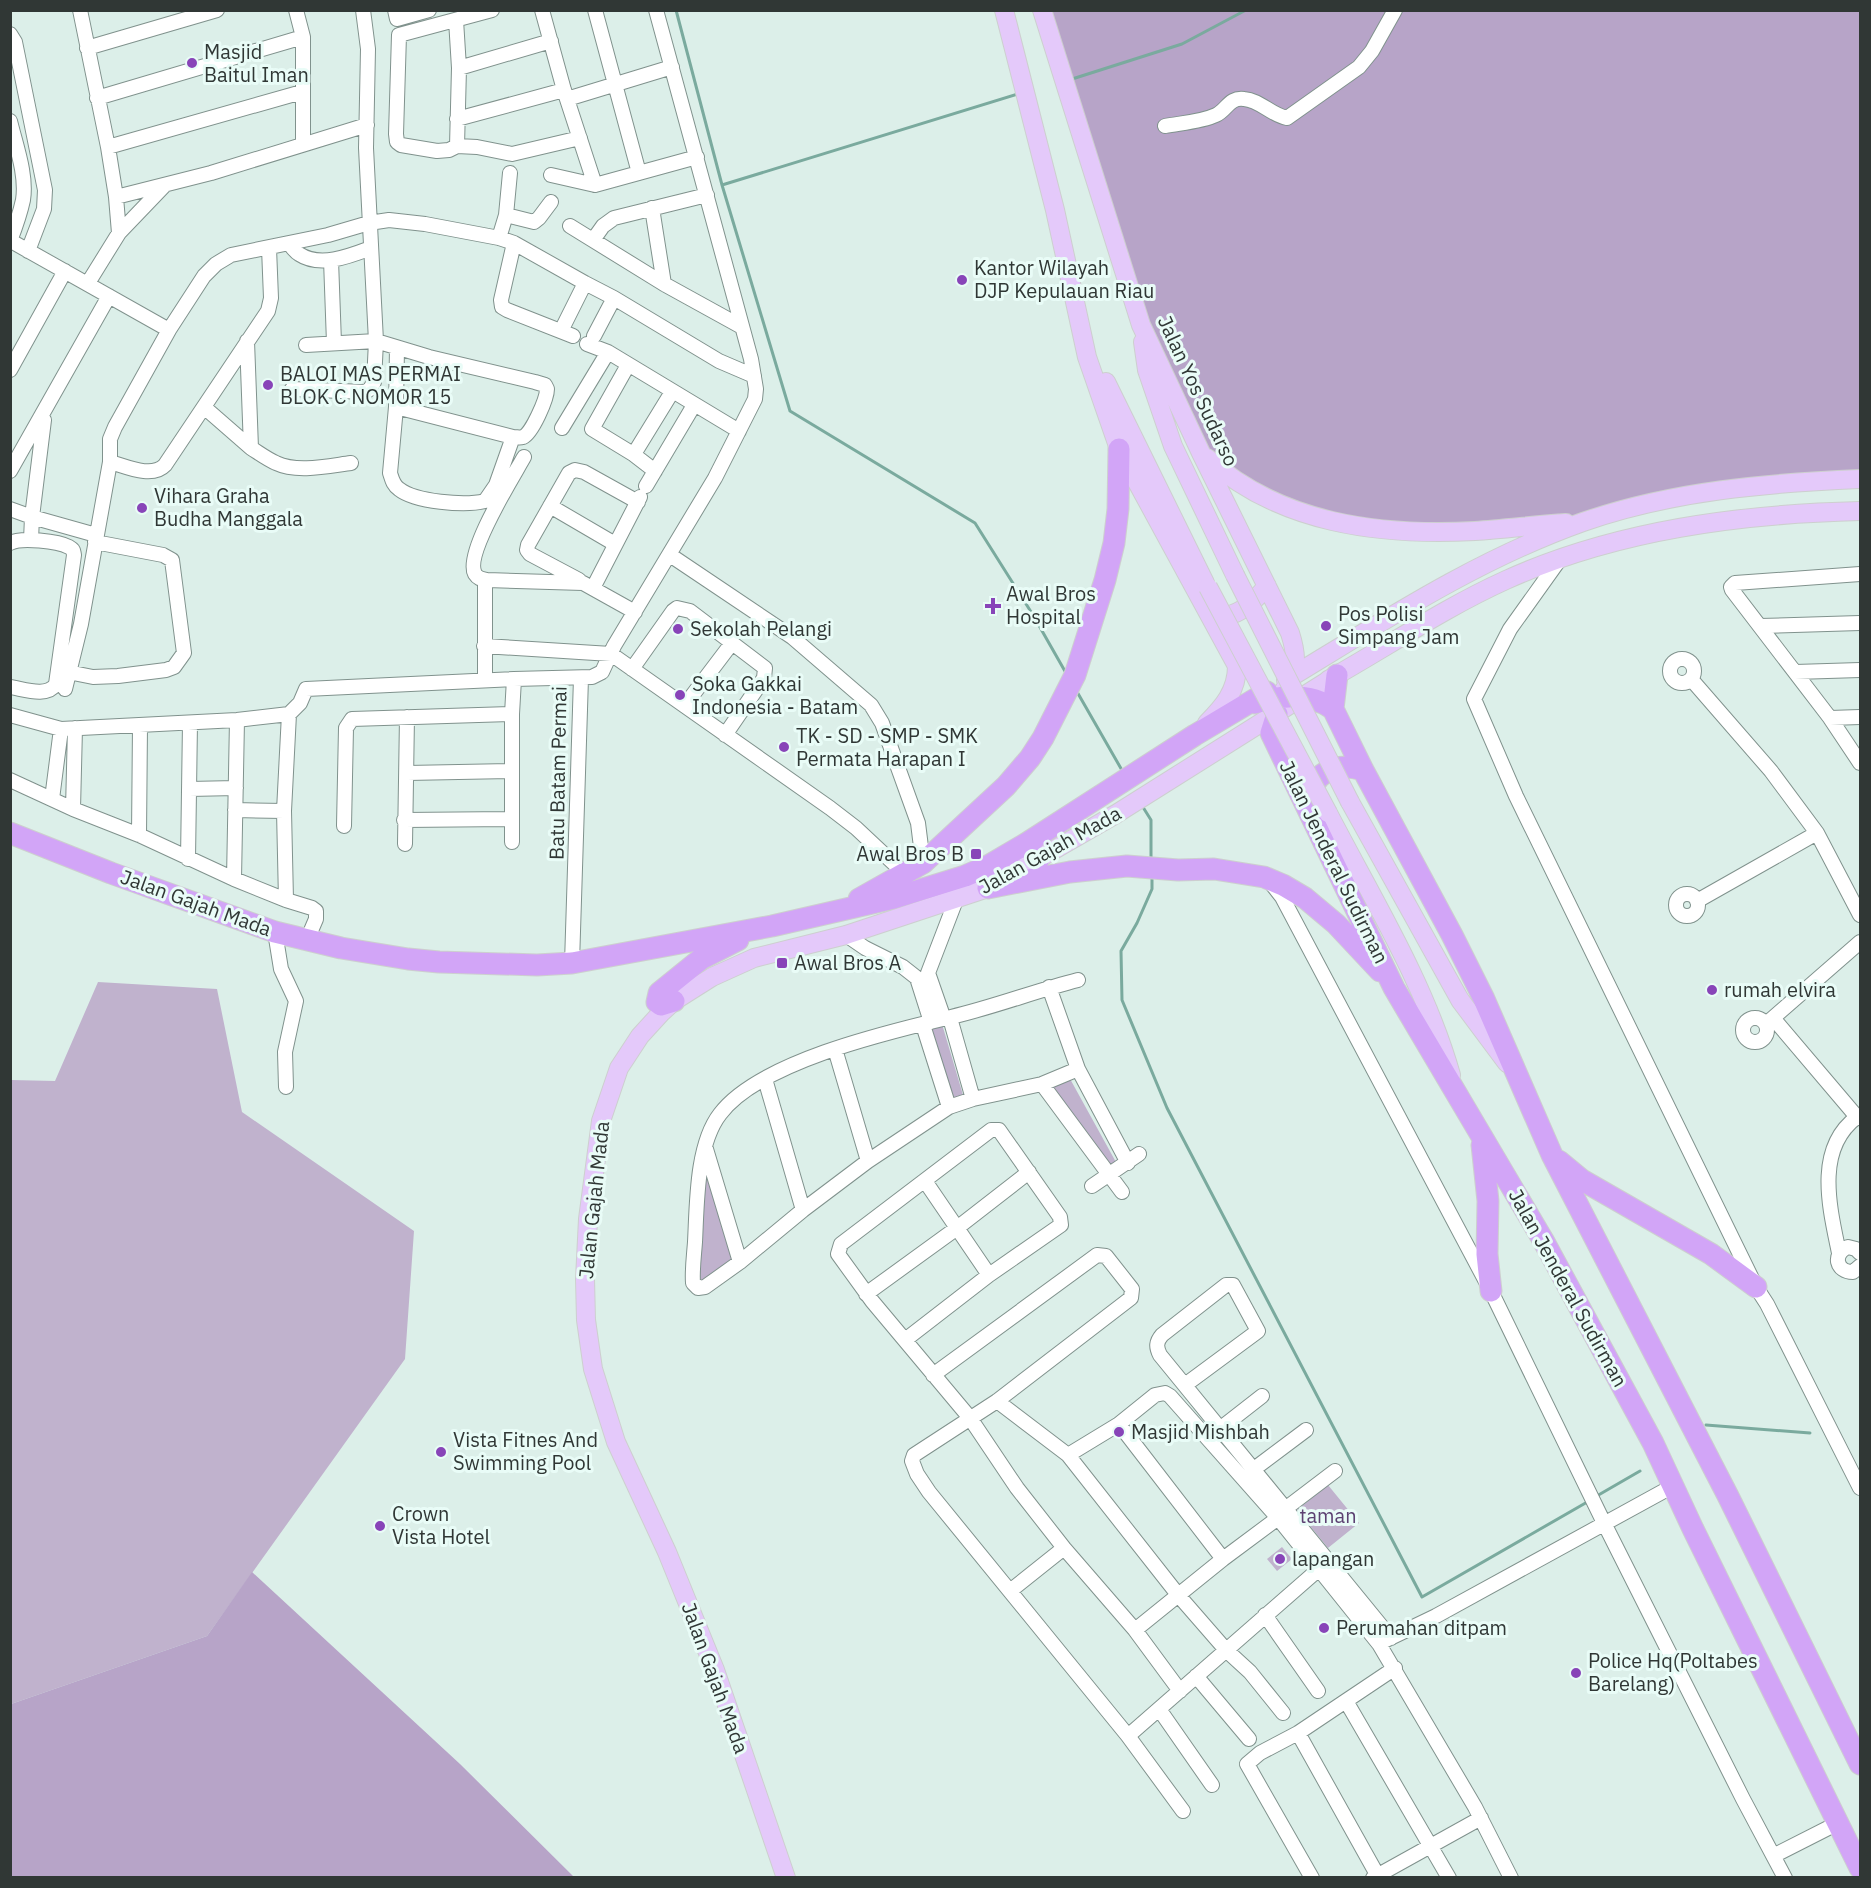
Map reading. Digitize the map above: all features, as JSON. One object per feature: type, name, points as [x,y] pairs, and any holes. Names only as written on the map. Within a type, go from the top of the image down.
[{"type":"highway","points":[[826,913],[865,896],[923,863],[1006,786],[1030,758],[1075,675],[1093,620],[1114,543],[1118,509],[1119,449]]},
{"type":"highway","points":[[1333,709],[1336,675]]},
{"type":"highway","points":[[1287,692],[1319,700],[1333,709],[1484,999],[1552,1155],[1728,1496],[1860,1764]]},
{"type":"highway","name":"Jalan Gajah Mada","points":[[10,833],[111,873],[275,932],[363,953],[418,960],[494,964],[572,963],[772,926],[894,898],[943,884],[988,866],[1033,852],[1100,795],[1195,735],[1235,711],[1287,692]]},
{"type":"highway","name":"Jalan Jenderal Sudirman","points":[[1287,692],[1271,733],[1394,988],[1543,1240],[1653,1443],[1860,1868]]},
{"type":"highway","points":[[1306,803],[1310,788],[1322,774],[1338,768],[1350,767],[1363,770]]},
{"type":"highway","points":[[988,888],[1091,869],[1127,866],[1178,870],[1214,869],[1264,877],[1305,898],[1327,916],[1394,988]]},
{"type":"highway","points":[[674,1001],[661,1005],[656,998],[659,993],[701,959],[772,926]]},
{"type":"highway","points":[[1481,1136],[1488,1201],[1487,1254],[1491,1291]]},
{"type":"highway","points":[[1552,1155],[1582,1180],[1711,1254],[1756,1287]]},
{"type":"main road","points":[[1004,10],[1052,199],[1089,362],[1119,449],[1248,686],[1257,691],[1287,692],[1336,675],[1507,579],[1560,559],[1618,542],[1683,527],[1818,512],[1860,511]]},
{"type":"main road","name":"Jalan Yos Sudarso","points":[[1042,10],[1141,325],[1290,633],[1296,652],[1287,692]]},
{"type":"main road","points":[[1141,325],[1147,370],[1173,446],[1235,575],[1350,802],[1460,1000],[1518,1078]]},
{"type":"main road","points":[[1089,362],[1101,373],[1208,587],[1401,953],[1436,1029],[1455,1092]]},
{"type":"main road","points":[[1201,453],[1236,481],[1272,501],[1317,518],[1342,524],[1391,531],[1474,531],[1584,522]]},
{"type":"main road","points":[[1287,692],[1458,577],[1522,546],[1584,522],[1699,493],[1761,485],[1860,479]]},
{"type":"main road","points":[[1209,614],[1225,616],[1237,612],[1253,602],[1267,586]]},
{"type":"main road","points":[[1195,735],[1227,701],[1237,678],[1237,666]]},
{"type":"main road","name":"Jalan Gajah Mada","points":[[786,1878],[711,1661],[667,1552],[616,1442],[593,1369],[587,1337],[585,1279],[588,1219],[598,1135],[605,1104],[619,1068],[628,1052],[652,1022],[674,1001],[712,976],[754,958],[846,935],[988,888],[1033,852],[1116,814],[1246,732],[1287,692]]},
{"type":"street","points":[[80,10],[108,147],[119,233]]},
{"type":"street","points":[[87,48],[191,14],[217,10]]},
{"type":"street","points":[[296,10],[303,37],[303,143]]},
{"type":"street","points":[[292,389],[368,391],[374,382],[376,341],[366,125],[368,49],[363,10]]},
{"type":"street","points":[[395,10],[397,19],[429,10]]},
{"type":"street","points":[[492,10],[399,35],[397,142],[401,145],[437,151],[450,150],[457,146],[477,147],[512,154],[580,138]]},
{"type":"street","points":[[542,10],[595,185]]},
{"type":"street","points":[[595,10],[639,173]]},
{"type":"street","points":[[581,678],[592,677],[602,672],[635,612],[716,478],[755,399],[754,376],[742,327],[657,10]]},
{"type":"street","points":[[1165,126],[1214,116],[1222,112],[1226,105],[1242,98],[1253,101],[1279,117],[1287,118],[1359,68],[1372,51],[1395,10]]},
{"type":"street","points":[[456,20],[459,68],[457,146]]},
{"type":"street","points":[[10,34],[15,42],[45,190],[44,209],[28,250]]},
{"type":"street","points":[[97,98],[303,37]]},
{"type":"street","points":[[459,68],[551,41]]},
{"type":"street","points":[[458,119],[616,84],[672,67]]},
{"type":"street","points":[[108,147],[302,92]]},
{"type":"street","points":[[10,121],[22,172],[23,190],[23,201],[11,241],[169,330]]},
{"type":"street","points":[[116,197],[253,160],[366,125]]},
{"type":"street","points":[[550,175],[595,185],[696,157]]},
{"type":"street","points":[[499,238],[506,215],[510,173]]},
{"type":"street","points":[[88,283],[119,233],[165,185]]},
{"type":"street","points":[[593,240],[603,226],[614,218],[707,195]]},
{"type":"street","points":[[506,215],[534,222],[551,202]]},
{"type":"street","points":[[652,208],[664,284]]},
{"type":"street","points":[[64,689],[81,624],[110,462],[110,439],[120,416],[169,330],[210,269],[231,255],[369,223],[400,220],[499,238],[514,243],[614,298],[719,361],[754,376]]},
{"type":"street","points":[[570,226],[664,284],[742,327]]},
{"type":"street","points":[[289,243],[299,255],[318,260],[331,260],[371,248]]},
{"type":"street","points":[[514,243],[501,300],[502,306],[507,310],[567,334],[585,283]]},
{"type":"street","points":[[110,462],[149,472],[162,469],[269,308],[269,248]]},
{"type":"street","points":[[331,260],[334,343]]},
{"type":"street","points":[[10,369],[65,271]]},
{"type":"street","points":[[10,471],[46,412],[109,296]]},
{"type":"street","points":[[614,298],[590,340],[739,431]]},
{"type":"street","points":[[247,341],[251,448]]},
{"type":"street","points":[[306,345],[376,341],[545,385],[547,389],[547,396],[528,432],[521,437],[513,437],[396,407]]},
{"type":"street","points":[[398,348],[390,473],[392,482],[398,489],[412,496],[468,504],[485,501],[496,485],[513,437]]},
{"type":"street","points":[[562,428],[608,352]]},
{"type":"street","points":[[592,429],[628,365]]},
{"type":"street","points":[[633,454],[641,445],[672,392]]},
{"type":"street","points":[[588,586],[615,544],[694,405]]},
{"type":"street","points":[[204,407],[251,448],[277,464],[313,467],[351,464]]},
{"type":"street","points":[[31,540],[46,412]]},
{"type":"street","points":[[570,416],[633,454],[655,471]]},
{"type":"street","points":[[524,457],[484,529],[474,571],[479,578],[485,580],[588,586]]},
{"type":"street","points":[[635,612],[528,552],[528,545],[564,480],[569,473],[575,470],[641,495]]},
{"type":"street","points":[[550,506],[615,544]]},
{"type":"street","points":[[10,508],[96,538],[163,555],[172,560],[184,653],[174,667],[166,670],[101,676],[68,672]]},
{"type":"street","points":[[10,543],[18,540],[31,540],[67,546],[73,550],[74,555],[56,684],[53,690],[47,692],[10,687]]},
{"type":"street","points":[[670,555],[792,637],[871,705],[882,723],[918,824],[923,863]]},
{"type":"street","points":[[1560,559],[1510,629],[1474,699],[1516,796],[1756,1287],[1767,1304],[1860,1488]]},
{"type":"street","points":[[1860,574],[1733,584],[1732,590],[1830,718],[1860,763]]},
{"type":"street","points":[[485,580],[485,680]]},
{"type":"street","points":[[632,669],[673,611],[677,608],[690,611],[764,667],[766,673],[747,705],[725,735]]},
{"type":"street","points":[[1760,626],[1860,623]]},
{"type":"street","points":[[684,705],[732,643]]},
{"type":"street","points":[[484,646],[611,654],[855,828],[904,873]]},
{"type":"street","points":[[1795,672],[1860,670]]},
{"type":"street","name":"Batu Batam Permai","points":[[289,714],[300,703],[306,689],[485,680],[581,678],[572,963]]},
{"type":"street","points":[[512,842],[514,679]]},
{"type":"street","points":[[1691,680],[1771,771],[1817,833],[1860,915]]},
{"type":"street","points":[[10,715],[61,729],[237,720],[289,714],[284,811],[286,900]]},
{"type":"street","points":[[344,826],[347,724],[352,719],[512,714]]},
{"type":"street","points":[[405,844],[407,717]]},
{"type":"street","points":[[1830,718],[1860,717]]},
{"type":"street","points":[[234,879],[237,720]]},
{"type":"street","points":[[188,858],[190,723]]},
{"type":"street","points":[[139,835],[140,726]]},
{"type":"street","points":[[73,809],[75,728]]},
{"type":"street","points":[[52,799],[61,729]]},
{"type":"street","points":[[406,773],[512,771]]},
{"type":"street","points":[[10,780],[73,809],[139,835],[234,879],[309,907],[316,911],[316,919],[307,940]]},
{"type":"street","points":[[189,789],[236,788]]},
{"type":"street","points":[[235,810],[284,811]]},
{"type":"street","points":[[404,820],[512,819]]},
{"type":"street","points":[[1698,901],[1817,833]]},
{"type":"street","points":[[1264,877],[1282,897],[1491,1291],[1604,1522],[1785,1878]]},
{"type":"street","points":[[956,900],[923,975],[937,1021],[973,1099]]},
{"type":"street","points":[[275,932],[281,969],[296,1001],[285,1052],[286,1087]]},
{"type":"street","points":[[846,935],[865,948],[923,975]]},
{"type":"street","points":[[1860,942],[1769,1021],[1859,1117],[1842,1133],[1831,1159],[1829,1201],[1839,1252],[1837,1262],[1845,1271],[1853,1272],[1860,1266]]},
{"type":"street","points":[[1078,980],[835,1049],[765,1078],[742,1094],[720,1114],[705,1148],[699,1185],[693,1283],[698,1288],[703,1288],[740,1262],[868,1161],[949,1107],[973,1099],[1042,1084],[1078,1069]]},
{"type":"street","points":[[1049,987],[1078,1069],[1134,1158],[1108,1173],[1092,1186]]},
{"type":"street","points":[[937,1021],[949,1107]]},
{"type":"street","points":[[835,1049],[868,1161]]},
{"type":"street","points":[[765,1078],[803,1210]]},
{"type":"street","points":[[1042,1084],[1122,1192]]},
{"type":"street","points":[[905,1340],[989,1275],[1061,1225],[1060,1217],[999,1130],[991,1130],[841,1244],[840,1258],[866,1294],[970,1418],[1017,1488],[1064,1548],[1135,1630],[1180,1691]]},
{"type":"street","points":[[705,1148],[740,1262]]},
{"type":"street","points":[[866,1294],[1029,1172]]},
{"type":"street","points":[[925,1181],[989,1275]]},
{"type":"street","points":[[1839,1252],[1848,1247],[1860,1253]]},
{"type":"street","points":[[933,1375],[1095,1256],[1101,1254],[1106,1256],[1132,1289],[1131,1298],[997,1401],[914,1455],[912,1461],[917,1474],[929,1492],[1128,1736],[1183,1811]]},
{"type":"street","points":[[1185,1385],[1258,1331],[1233,1285],[1226,1285],[1158,1340],[1160,1355],[1254,1469],[1319,1569],[1385,1641]]},
{"type":"street","points":[[1068,1455],[1119,1424],[1155,1395],[1165,1393],[1170,1396],[1281,1513],[1385,1641],[1395,1668],[1481,1818],[1511,1878]]},
{"type":"street","points":[[1221,1428],[1262,1396]]},
{"type":"street","points":[[997,1401],[1068,1455],[1179,1596],[1226,1650],[1250,1671],[1283,1713]]},
{"type":"street","points":[[1119,1424],[1222,1559]]},
{"type":"street","points":[[1254,1469],[1306,1430]]},
{"type":"street","points":[[1135,1630],[1335,1471]]},
{"type":"street","points":[[1385,1641],[1673,1486]]},
{"type":"street","points":[[1010,1591],[1064,1548]]},
{"type":"street","points":[[1128,1736],[1319,1569]]},
{"type":"street","points":[[1265,1615],[1318,1690]]},
{"type":"street","points":[[1312,1878],[1247,1764],[1260,1753],[1298,1733],[1395,1668]]},
{"type":"street","points":[[1196,1676],[1249,1739]]},
{"type":"street","points":[[1346,1701],[1449,1878]]},
{"type":"street","points":[[1159,1709],[1212,1785]]},
{"type":"street","points":[[1298,1733],[1377,1876],[1481,1818]]},
{"type":"street","points":[[1775,1855],[1838,1823]]},
{"type":"green space","points":[[98,982],[217,989],[242,1112],[414,1231],[405,1359],[207,1636],[11,1704],[11,1080],[55,1081]]},
{"type":"green space","points":[[942,1024],[963,1095],[945,1105],[920,1030]]},
{"type":"green space","points":[[1069,1077],[1117,1164],[1106,1170],[1046,1088]]},
{"type":"green space","points":[[707,1171],[734,1258],[699,1285],[696,1280],[702,1183]]},
{"type":"green space","name":"taman","points":[[1328,1485],[1359,1523],[1328,1548],[1297,1510]]},
{"type":"green space","name":"lapangan","points":[[1282,1547],[1292,1559],[1277,1571],[1267,1559]]},
{"type":"shaded area","points":[[1042,11],[1860,11],[1860,486],[1816,488],[1675,503],[1530,534],[1485,540],[1434,540],[1304,508],[1250,480],[1208,452],[1161,392]]},
{"type":"shaded area","points":[[252,1572],[460,1764],[574,1877],[11,1877],[11,1704],[207,1636]]},
{"type":"waterway","points":[[676,10],[722,185],[790,411],[975,523],[1033,615],[1066,673]]},
{"type":"waterway","points":[[1069,80],[1182,44],[1246,10]]},
{"type":"waterway","points":[[722,185],[1018,94]]},
{"type":"waterway","points":[[1076,690],[1123,772]]},
{"type":"waterway","points":[[1141,804],[1151,820],[1151,861]]},
{"type":"waterway","points":[[1152,877],[1152,889],[1121,951],[1122,1000],[1167,1108],[1422,1597],[1589,1501]]},
{"type":"waterway","points":[[1706,1425],[1810,1433]]},
{"type":"waterway","points":[[1595,1497],[1640,1471]]},
{"type":"place","name":"Masjid Baitul Iman","points":[[192,63]]},
{"type":"place","name":"Kantor Wilayah DJP Kepulauan Riau","points":[[962,280]]},
{"type":"place","name":"BALOI MAS PERMAI BLOK C NOMOR 15","points":[[268,385]]},
{"type":"place","name":"Vihara Graha Budha Manggala","points":[[142,508]]},
{"type":"place","name":"Awal Bros Hospital","points":[[993,606]]},
{"type":"place","name":"Pos Polisi Simpang Jam","points":[[1326,626]]},
{"type":"place","name":"Sekolah Pelangi","points":[[678,629]]},
{"type":"place","name":"Soka Gakkai Indonesia - Batam","points":[[680,695]]},
{"type":"place","name":"TK - SD - SMP - SMK Permata Harapan I","points":[[784,747]]},
{"type":"place","name":"Awal Bros B","points":[[976,854]]},
{"type":"place","name":"Awal Bros A","points":[[782,963]]},
{"type":"place","name":"rumah elvira","points":[[1712,990]]},
{"type":"place","name":"Masjid Mishbah","points":[[1119,1432]]},
{"type":"place","name":"Vista Fitnes And Swimming Pool","points":[[441,1452]]},
{"type":"place","name":"Crown Vista Hotel","points":[[380,1526]]},
{"type":"place","name":"lapangan","points":[[1280,1559]]},
{"type":"place","name":"Perumahan ditpam","points":[[1324,1628]]},
{"type":"place","name":"Police Hq(Poltabes Barelang)","points":[[1576,1673]]}]
